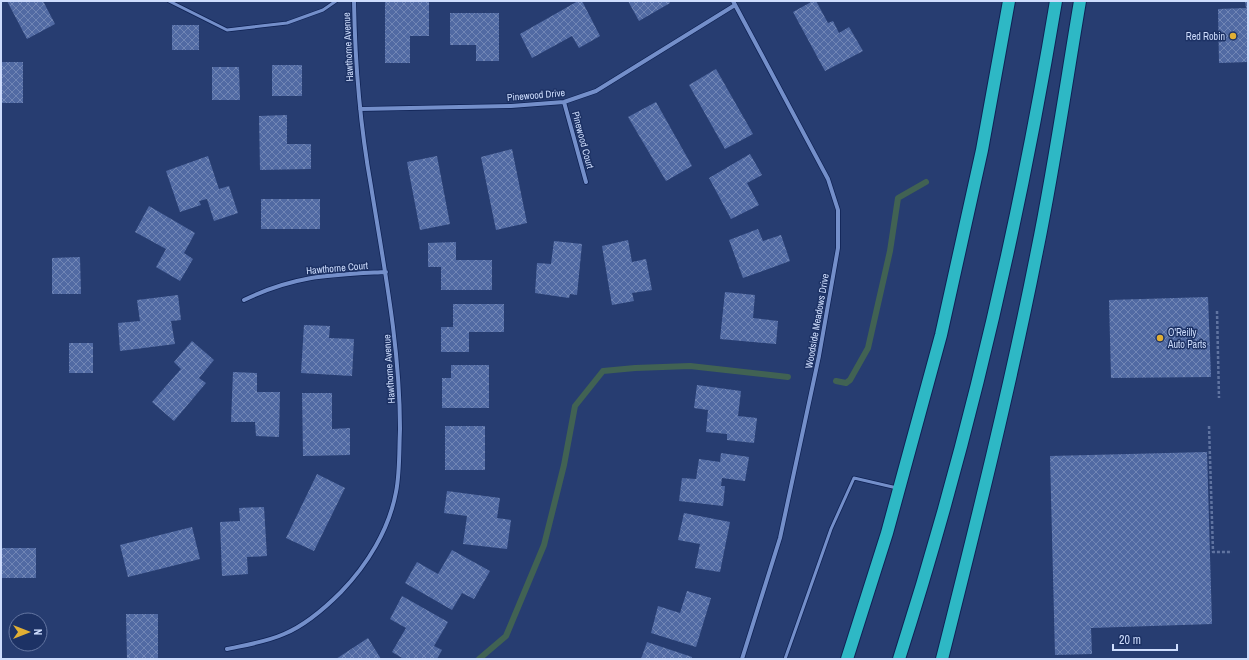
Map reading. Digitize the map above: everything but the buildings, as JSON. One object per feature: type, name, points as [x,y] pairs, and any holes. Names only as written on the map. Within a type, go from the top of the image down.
[{"type":"highway","points":[[847,659],[884,547],[941,335],[981,158],[1009,1]]},
{"type":"highway","points":[[899,659],[923,584],[952,480],[1009,247],[1056,1]]},
{"type":"highway","points":[[942,659],[992,460],[1019,339],[1054,161],[1080,1]]},
{"type":"street","name":"Hawthorne Avenue","points":[[227,649],[273,638],[286,633],[312,618],[333,600],[366,562],[387,520],[396,493],[400,401],[394,325],[370,184],[360,109],[355,43],[354,1]]},
{"type":"street","name":"Pinewood Drive","points":[[360,109],[511,106],[564,102],[596,91],[734,3]]},
{"type":"street","name":"Woodside Meadows Drive","points":[[734,3],[828,179],[838,210],[838,248],[820,356],[780,538],[742,659]]},
{"type":"street","name":"Pinewood Court","points":[[564,102],[586,182]]},
{"type":"street","name":"Hawthorne Court","points":[[244,300],[283,284],[300,279],[318,276],[386,272]]},
{"type":"lane","points":[[169,1],[227,30],[287,23],[323,10],[336,1]]},
{"type":"lane","points":[[785,659],[831,529],[854,478],[900,489]]},
{"type":"path","points":[[1217,311],[1219,398]]},
{"type":"path","points":[[1209,426],[1213,552],[1232,552]]},
{"type":"waterway","points":[[836,381],[846,383],[850,380],[868,348],[890,251],[898,198],[926,182]]},
{"type":"waterway","points":[[479,659],[506,636],[544,545],[564,465],[575,406],[603,371],[690,366],[788,377]]},
{"type":"place","name":"Red Robin","points":[[1233,36]]},
{"type":"place","name":"O'Reilly Auto Parts","points":[[1160,338]]}]
